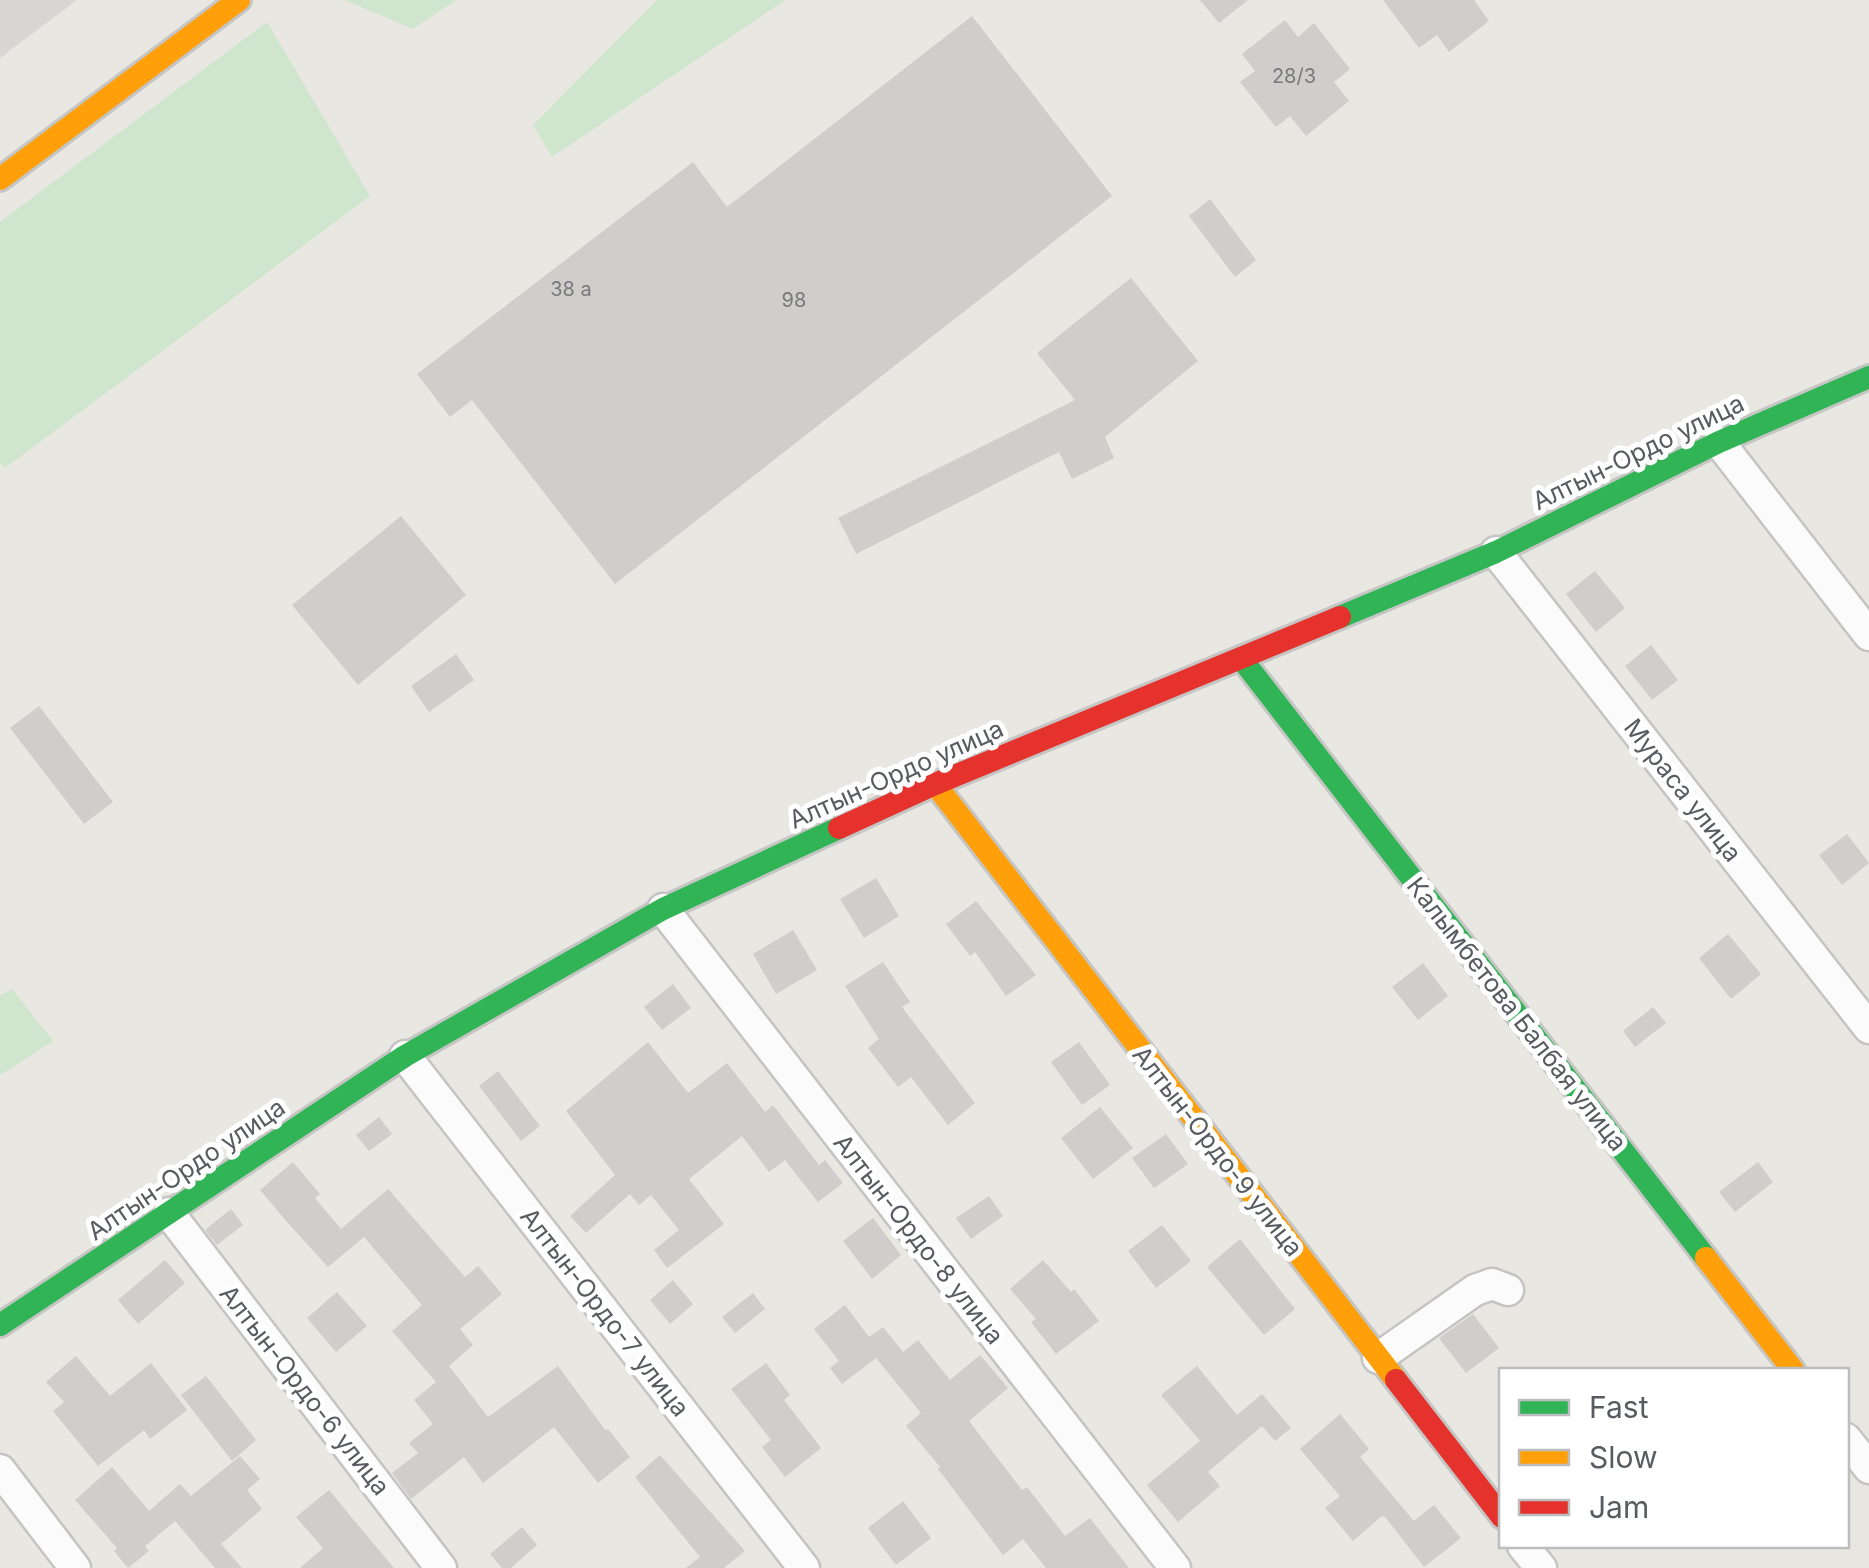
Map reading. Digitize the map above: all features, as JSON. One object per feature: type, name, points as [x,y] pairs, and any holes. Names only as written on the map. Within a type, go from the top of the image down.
[{"type":"street","points":[[0,179],[239,0]]},
{"type":"street","name":"Алтын-Ордо улица","points":[[0,1324],[406,1056],[662,909],[936,784],[1496,552],[1719,442],[1869,377]]},
{"type":"street","points":[[1719,442],[1869,635]]},
{"type":"street","name":"Мураса улица","points":[[1496,552],[1869,1028]]},
{"type":"street","name":"Калымбетова Балбая улица","points":[[1240,658],[1791,1368]]},
{"type":"street","name":"Алтын-Ордо-9 улица","points":[[936,784],[1499,1514]]},
{"type":"street","name":"Алтын-Ордо-8 улица","points":[[662,909],[1175,1568]]},
{"type":"street","name":"Алтын-Ордо-7 улица","points":[[406,1056],[804,1568]]},
{"type":"street","name":"Алтын-Ордо-6 улица","points":[[169,1213],[441,1568]]},
{"type":"street","points":[[1378,1358],[1476,1290],[1492,1284],[1508,1290]]},
{"type":"street","points":[[1849,1443],[1869,1468]]},
{"type":"street","points":[[0,1470],[75,1568]]},
{"type":"street","points":[[1525,1548],[1540,1568]]},
{"type":"shaded area","points":[[0,0],[77,0],[0,58]]},
{"type":"green space","points":[[345,0],[456,0],[413,29]]},
{"type":"green space","points":[[657,0],[785,0],[552,157],[533,125]]},
{"type":"green space","points":[[267,22],[370,196],[5,468],[0,463],[0,222]]},
{"type":"green space","points":[[12,989],[53,1041],[0,1075],[0,996]]},
{"type":"building","points":[[1200,0],[1248,0],[1219,23]]},
{"type":"building","points":[[1383,0],[1474,0],[1489,21],[1449,52],[1437,35],[1419,48]]},
{"type":"building","points":[[972,16],[1112,196],[615,584],[472,400],[450,417],[417,374],[693,162],[727,207]]},
{"type":"building","points":[[1285,20],[1298,37],[1314,23],[1350,69],[1334,82],[1349,101],[1306,136],[1290,116],[1276,127],[1240,82],[1255,71],[1242,54]]},
{"type":"building","points":[[1210,199],[1256,260],[1235,277],[1189,216]]},
{"type":"building","points":[[1131,278],[1198,361],[1105,437],[1114,458],[1072,479],[1059,452],[856,554],[838,518],[1075,400],[1037,353]]},
{"type":"building","points":[[401,516],[466,595],[358,685],[292,605]]},
{"type":"building","points":[[1595,571],[1625,608],[1596,632],[1566,594]]},
{"type":"building","points":[[1651,645],[1678,680],[1652,700],[1625,666]]},
{"type":"building","points":[[456,654],[474,680],[429,712],[411,686]]},
{"type":"building","points":[[39,706],[113,802],[84,824],[10,728]]},
{"type":"building","points":[[1847,834],[1869,863],[1842,885],[1819,855]]},
{"type":"building","points":[[876,878],[899,916],[864,938],[840,899]]},
{"type":"building","points":[[976,901],[1036,975],[1006,996],[975,952],[970,956],[946,924]]},
{"type":"building","points":[[793,930],[817,970],[776,994],[753,954]]},
{"type":"building","points":[[1728,934],[1761,974],[1731,999],[1699,958]]},
{"type":"building","points":[[883,962],[910,1002],[902,1007],[975,1103],[948,1125],[911,1077],[898,1087],[868,1048],[879,1039],[845,986]]},
{"type":"building","points":[[1423,963],[1448,996],[1418,1020],[1392,987]]},
{"type":"building","points":[[673,984],[691,1008],[662,1030],[644,1007]]},
{"type":"building","points":[[1653,1007],[1666,1023],[1635,1047],[1623,1031]]},
{"type":"building","points":[[648,1042],[688,1093],[727,1063],[765,1112],[773,1105],[819,1165],[825,1160],[843,1183],[818,1202],[785,1160],[769,1172],[742,1136],[689,1179],[724,1224],[667,1268],[654,1250],[679,1230],[651,1195],[639,1205],[630,1194],[586,1233],[570,1216],[615,1175],[566,1111]]},
{"type":"building","points":[[1079,1042],[1110,1085],[1082,1105],[1051,1062]]},
{"type":"building","points":[[498,1071],[540,1126],[521,1141],[479,1086]]},
{"type":"building","points":[[1100,1107],[1133,1148],[1093,1179],[1061,1138]]},
{"type":"building","points":[[379,1117],[392,1134],[369,1151],[356,1135]]},
{"type":"building","points":[[1166,1134],[1188,1164],[1154,1188],[1132,1158]]},
{"type":"building","points":[[293,1162],[320,1194],[315,1198],[341,1229],[388,1189],[465,1277],[478,1266],[502,1294],[460,1329],[473,1345],[449,1366],[488,1417],[558,1366],[630,1457],[598,1483],[554,1427],[483,1483],[464,1457],[411,1499],[392,1473],[418,1453],[409,1443],[433,1424],[414,1400],[436,1382],[392,1331],[422,1305],[364,1237],[328,1267],[287,1222],[260,1190]]},
{"type":"building","points":[[1758,1162],[1773,1182],[1735,1212],[1719,1192]]},
{"type":"building","points":[[989,1196],[1003,1216],[971,1239],[956,1218]]},
{"type":"building","points":[[231,1209],[243,1225],[217,1245],[205,1230]]},
{"type":"building","points":[[873,1218],[901,1255],[872,1279],[843,1241]]},
{"type":"building","points":[[1162,1225],[1191,1261],[1156,1288],[1128,1251]]},
{"type":"building","points":[[1240,1239],[1295,1309],[1264,1335],[1207,1267]]},
{"type":"building","points":[[165,1260],[185,1283],[138,1324],[118,1300]]},
{"type":"building","points":[[1043,1260],[1071,1292],[1074,1289],[1099,1321],[1056,1354],[1031,1322],[1036,1319],[1010,1289]]},
{"type":"building","points":[[673,1280],[693,1304],[670,1324],[650,1300]]},
{"type":"building","points":[[337,1292],[367,1326],[336,1352],[307,1318]]},
{"type":"building","points":[[753,1293],[765,1309],[735,1333],[722,1317]]},
{"type":"building","points":[[845,1305],[869,1337],[883,1327],[903,1352],[918,1340],[950,1380],[980,1355],[1008,1388],[969,1421],[1022,1490],[1027,1487],[1065,1536],[1090,1518],[1129,1568],[1046,1568],[1023,1539],[1003,1555],[906,1426],[921,1413],[876,1358],[842,1384],[830,1368],[839,1361],[814,1329]]},
{"type":"building","points":[[1473,1314],[1499,1348],[1466,1373],[1439,1338]]},
{"type":"building","points":[[76,1356],[110,1396],[151,1363],[187,1410],[150,1439],[144,1430],[98,1466],[53,1411],[64,1402],[46,1382]]},
{"type":"building","points":[[766,1363],[790,1395],[784,1400],[821,1448],[785,1477],[762,1447],[771,1440],[731,1389]]},
{"type":"building","points":[[1197,1366],[1237,1415],[1262,1394],[1291,1428],[1275,1441],[1262,1426],[1208,1472],[1220,1486],[1178,1522],[1147,1485],[1200,1441],[1161,1395]]},
{"type":"building","points":[[206,1376],[256,1440],[232,1461],[181,1395]]},
{"type":"building","points":[[1340,1414],[1369,1449],[1360,1457],[1414,1521],[1434,1505],[1461,1538],[1424,1567],[1386,1518],[1382,1516],[1353,1541],[1325,1508],[1340,1496],[1300,1449]]},
{"type":"building","points":[[660,1455],[745,1551],[724,1568],[686,1568],[700,1557],[635,1477]]},
{"type":"building","points":[[240,1456],[260,1479],[247,1490],[262,1509],[221,1544],[242,1568],[215,1568],[175,1521],[145,1546],[149,1551],[128,1568],[114,1551],[117,1548],[75,1500],[112,1467],[149,1511],[180,1484],[191,1496]]},
{"type":"building","points":[[329,1490],[394,1568],[300,1568],[323,1548],[296,1517]]},
{"type":"building","points":[[903,1501],[931,1538],[896,1565],[868,1528]]},
{"type":"building","points":[[522,1527],[537,1545],[511,1568],[502,1568],[490,1554]]},
{"type":"traffic: fast","points":[[1340,617],[1496,552],[1719,442],[1869,377]]},
{"type":"traffic: fast","points":[[1241,658],[1706,1258]]},
{"type":"traffic: fast","points":[[0,1325],[405,1056],[663,909],[839,828]]},
{"type":"traffic: slow","points":[[0,179],[239,0]]},
{"type":"traffic: slow","points":[[935,784],[1396,1380]]},
{"type":"traffic: slow","points":[[1706,1258],[1791,1368]]},
{"type":"traffic: jam","points":[[839,828],[935,784],[1340,617]]},
{"type":"traffic: jam","points":[[1396,1380],[1499,1513]]}]
